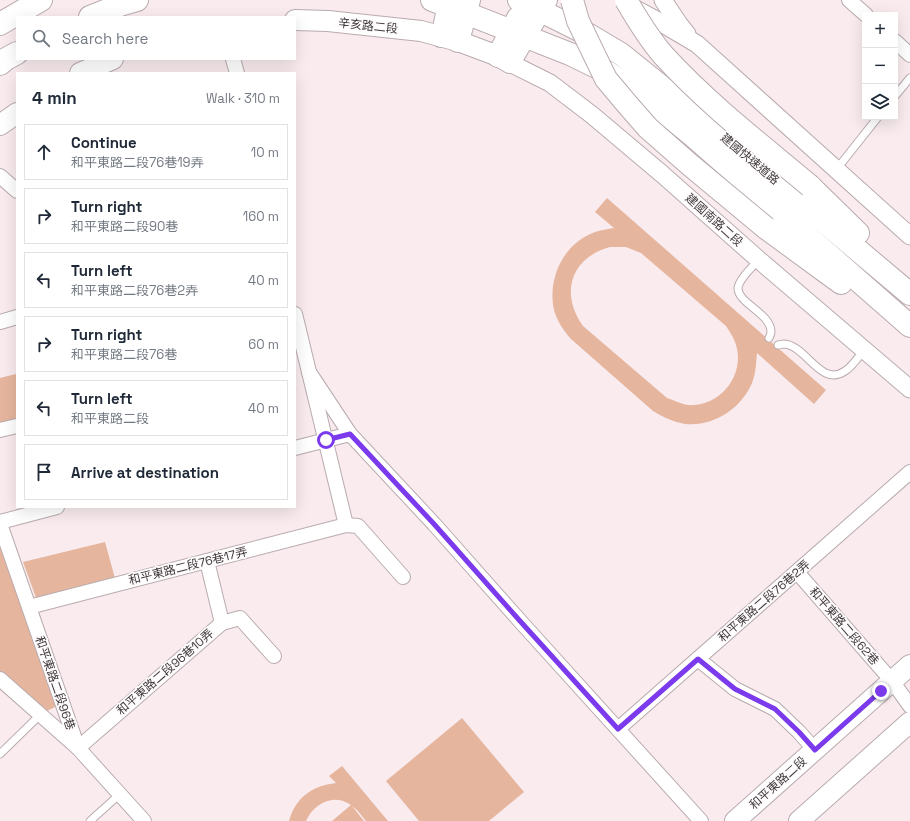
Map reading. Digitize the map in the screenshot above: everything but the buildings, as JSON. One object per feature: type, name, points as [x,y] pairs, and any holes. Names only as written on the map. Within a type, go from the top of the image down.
[{"type":"main road","points":[[0,24],[41,0]]},
{"type":"main road","points":[[92,16],[137,0]]},
{"type":"main road","points":[[572,0],[578,21],[606,79],[648,128],[766,228],[910,333]]},
{"type":"main road","name":"建國快速道路","points":[[626,0],[639,23],[663,55],[710,101],[810,186],[910,290]]},
{"type":"main road","points":[[504,60],[532,3]]},
{"type":"main road","name":"建國快速道路","points":[[532,3],[621,54],[910,290]]},
{"type":"main road","points":[[449,39],[453,4]]},
{"type":"main road","name":"建國快速道路","points":[[453,4],[570,54],[609,73],[646,98],[692,135],[910,326]]},
{"type":"main road","name":"辛亥路二段","points":[[296,20],[421,31],[449,39],[504,60]]},
{"type":"main road","points":[[0,64],[16,54]]},
{"type":"main road","points":[[82,72],[111,60]]},
{"type":"main road","points":[[0,125],[16,114]]},
{"type":"main road","name":"和平東路二段","points":[[735,821],[910,665]]},
{"type":"main road","points":[[799,821],[910,722]]},
{"type":"street","points":[[620,0],[697,44]]},
{"type":"street","points":[[849,0],[863,12]]},
{"type":"street","points":[[664,1],[679,24],[697,44],[910,236]]},
{"type":"street","points":[[898,44],[910,55]]},
{"type":"street","points":[[233,60],[237,72]]},
{"type":"street","name":"建國南路二段","points":[[504,60],[550,83],[592,115],[910,389]]},
{"type":"street","points":[[0,176],[16,189]]},
{"type":"street","points":[[0,322],[16,317]]},
{"type":"street","points":[[296,323],[299,351],[309,372],[350,434],[434,524],[701,821]]},
{"type":"street","points":[[309,372],[346,525],[358,526],[402,577]]},
{"type":"street","points":[[0,430],[16,426]]},
{"type":"street","points":[[296,448],[350,434]]},
{"type":"street","name":"和平東路二段76巷2弄","points":[[618,729],[797,572],[908,478]]},
{"type":"street","points":[[0,523],[53,508]]},
{"type":"street","name":"和平東路二段96巷","points":[[0,523],[78,748],[144,821]]},
{"type":"street","name":"和平東路二段76巷17弄","points":[[29,607],[346,525]]},
{"type":"street","name":"和平東路二段96巷10弄","points":[[78,748],[222,623],[207,561]]},
{"type":"street","name":"和平東路二段62巷","points":[[797,572],[892,681],[910,706]]},
{"type":"street","points":[[222,623],[240,618],[274,656]]},
{"type":"street","points":[[698,659],[735,689],[775,709],[815,750]]},
{"type":"street","points":[[0,680],[78,748]]},
{"type":"lane","points":[[898,92],[910,78]]},
{"type":"lane","points":[[836,170],[876,120]]},
{"type":"lane","points":[[759,260],[741,280],[738,288],[741,296],[766,320],[770,326],[771,332],[769,338]]},
{"type":"lane","points":[[778,346],[784,344],[790,346],[826,374],[833,375],[840,374],[847,370],[864,350]]},
{"type":"lane","points":[[0,754],[40,715]]},
{"type":"lane","points":[[90,821],[120,794]]},
{"type":"shaded area","points":[[607,198],[826,390],[814,404],[757,353],[756,368],[752,383],[741,401],[725,414],[706,423],[685,424],[668,419],[653,411],[571,339],[561,326],[554,310],[552,298],[553,286],[560,263],[567,253],[584,237],[597,231],[614,228],[595,212]],"holes":[[[610,247],[626,247],[641,253],[726,326],[732,336],[738,353],[738,363],[735,374],[723,392],[715,398],[705,403],[694,405],[683,404],[667,398],[583,326],[576,314],[572,302],[571,290],[573,279],[578,268],[586,259],[596,252]]]},
{"type":"shaded area","points":[[16,374],[16,423],[0,428],[0,378]]},
{"type":"shaded area","points":[[0,530],[59,705],[43,713],[0,676]]},
{"type":"shaded area","points":[[105,542],[116,582],[38,603],[23,562]]},
{"type":"shaded area","points":[[462,718],[524,792],[489,821],[419,821],[386,781]]},
{"type":"shaded area","points":[[342,766],[388,821],[366,821],[352,806],[364,821],[332,821],[351,805],[338,800],[331,800],[314,809],[306,821],[289,821],[296,805],[306,794],[320,787],[336,783],[329,776]]},
{"type":"route","points":[[326,440],[350,434],[434,524],[618,729],[698,659],[735,689],[775,709],[815,750],[881,691]]}]
